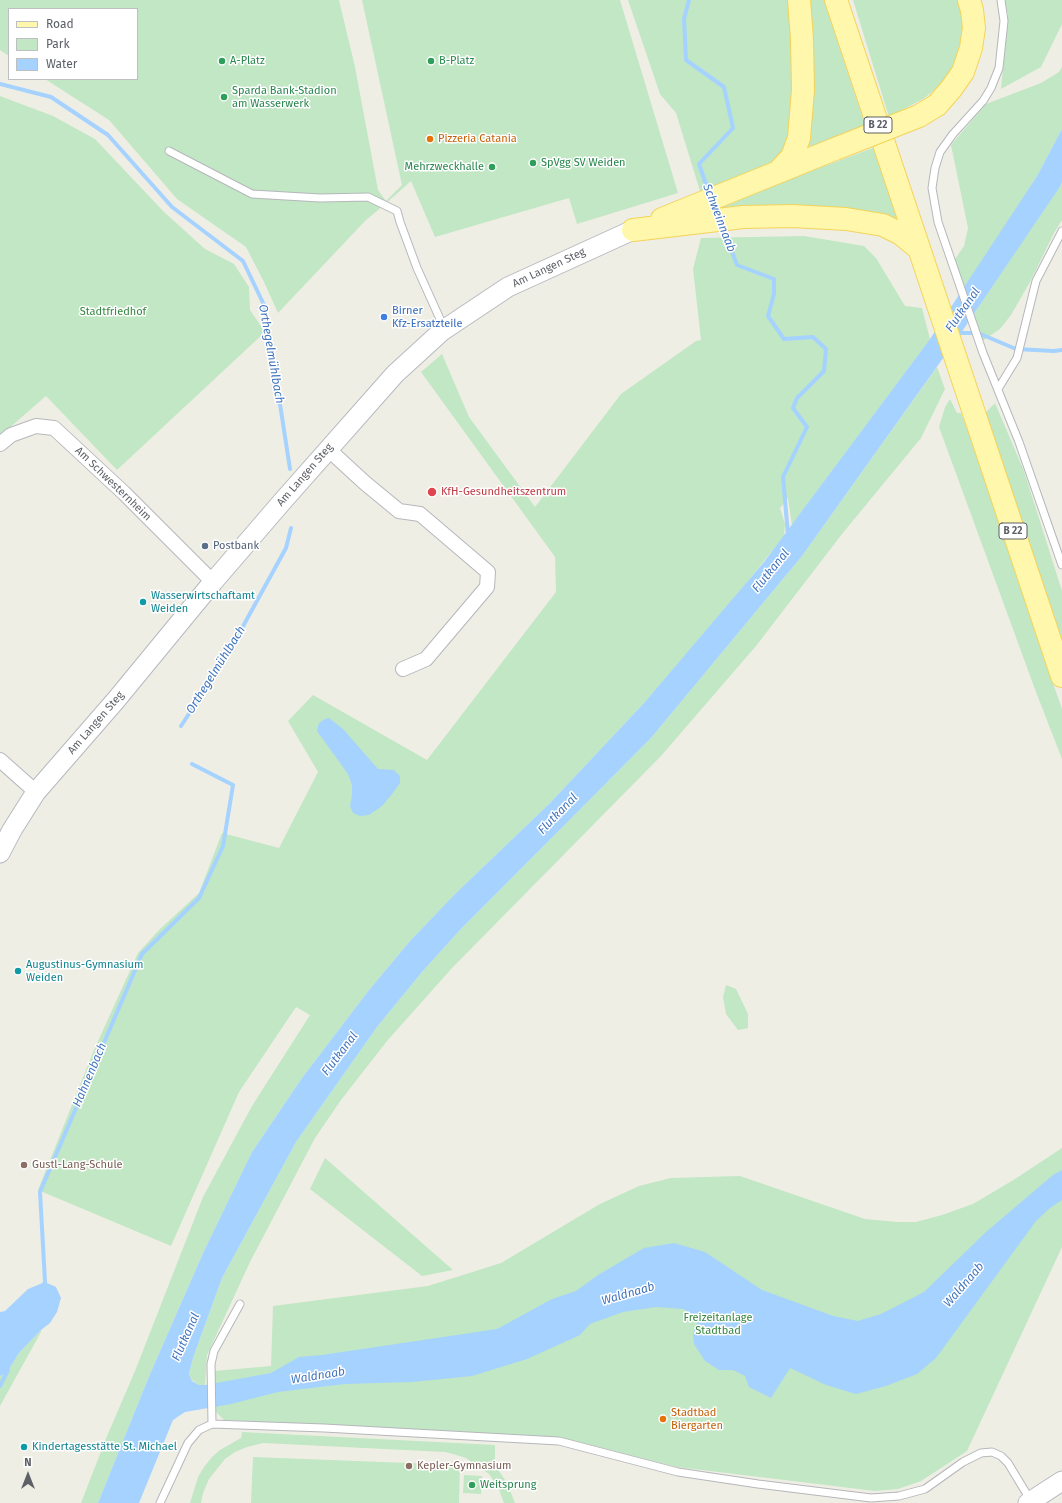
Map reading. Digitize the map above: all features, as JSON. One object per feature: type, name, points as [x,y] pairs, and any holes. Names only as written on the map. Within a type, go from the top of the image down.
[{"type":"main road","points":[[776,173],[792,157],[799,138],[802,90],[802,39],[799,0]]},
{"type":"main road","name":"B 22","points":[[836,0],[1062,676]]},
{"type":"main road","points":[[842,0],[846,31]]},
{"type":"main road","points":[[633,230],[679,218],[776,173],[919,116],[937,105],[963,72],[971,48],[974,28],[969,0]]},
{"type":"main road","points":[[679,218],[792,216],[846,219],[882,225],[901,234],[918,248]]},
{"type":"street","name":"Am Langen Steg","points":[[0,853],[12,830],[36,792],[116,700],[213,582],[328,449],[396,374],[442,331],[508,286],[633,230]]},
{"type":"street","name":"Am Schwesternheim","points":[[0,444],[11,435],[36,426],[54,428],[124,493],[213,582]]},
{"type":"street","points":[[328,449],[365,483],[399,511],[420,514],[488,572],[487,587],[426,659],[403,669]]},
{"type":"street","points":[[0,760],[36,792]]},
{"type":"street","points":[[1030,1502],[1062,1481]]},
{"type":"lane","points":[[1001,0],[1004,22],[999,68],[991,88],[983,101],[953,134],[940,152],[935,168],[932,188],[938,222],[983,353],[1019,442],[1062,565]]},
{"type":"lane","points":[[169,151],[252,194],[320,198],[368,197],[397,211],[418,268],[440,319],[442,331]]},
{"type":"lane","points":[[998,389],[1017,358],[1036,281],[1062,231]]},
{"type":"lane","points":[[212,1424],[211,1364],[214,1351],[240,1304]]},
{"type":"lane","points":[[160,1503],[188,1443],[199,1430],[212,1424],[308,1427],[559,1441],[678,1472],[758,1484],[871,1498],[899,1496],[925,1489],[963,1462],[981,1453],[992,1452],[1001,1456],[1008,1463],[1030,1502]]},
{"type":"green space","name":"SpVgg SV Weiden","points":[[0,0],[339,0],[355,67],[378,190],[386,201],[402,185],[362,0],[620,0],[678,193],[577,224],[569,198],[435,237],[411,181],[365,221],[278,313],[246,247],[177,199],[109,120],[47,80],[138,80],[138,8],[8,8],[8,55],[0,50]]},
{"type":"green space","points":[[628,0],[793,0],[795,115],[785,154],[771,164],[700,191],[676,113],[660,94]]},
{"type":"green space","points":[[806,0],[824,0],[865,125],[813,147],[808,145]]},
{"type":"green space","points":[[853,0],[959,0],[963,11],[963,38],[958,61],[947,80],[923,99],[889,117]]},
{"type":"green space","points":[[1004,0],[1062,0],[1062,24],[1041,67],[1001,89],[1008,14]]},
{"type":"green space","points":[[1062,67],[1062,129],[1037,176],[964,289],[955,259],[964,246],[968,228],[951,145],[986,104],[1041,83],[1059,72]]},
{"type":"green space","name":"Stadtfriedhof","points":[[0,96],[53,116],[95,139],[164,212],[205,249],[234,264],[249,287],[250,310],[265,332],[117,470],[46,396],[0,436]]},
{"type":"green space","points":[[873,148],[897,216],[894,222],[711,212],[798,176]]},
{"type":"green space","points":[[1062,182],[1062,220],[1011,315],[1000,329],[982,341],[974,314]]},
{"type":"green space","points":[[804,236],[864,246],[876,258],[905,306],[922,308],[930,339],[792,525],[788,498],[780,508],[785,524],[784,536],[735,597],[644,703],[549,804],[455,894],[410,941],[369,990],[302,1078],[252,1152],[204,1251],[150,1374],[98,1503],[81,1503],[107,1436],[135,1371],[203,1197],[252,1106],[310,1015],[296,1007],[239,1092],[171,1246],[38,1190],[94,1050],[138,953],[160,929],[199,893],[222,833],[279,848],[318,772],[288,721],[313,695],[427,760],[556,592],[555,557],[421,372],[442,354],[469,417],[535,507],[621,394],[696,341],[701,340],[693,269],[701,238]]},
{"type":"green space","points":[[937,367],[945,389],[921,438],[842,534],[756,646],[661,756],[452,968],[387,1041],[341,1100],[315,1138],[250,1262],[207,1355],[205,1385],[199,1385],[192,1380],[189,1374],[193,1358],[222,1278],[296,1142],[377,1027],[422,972],[459,931],[651,738],[802,556]]},
{"type":"green space","points":[[950,399],[957,413],[961,413],[973,444],[1062,709],[1062,759],[939,427],[945,407]]},
{"type":"green space","points":[[995,403],[1024,471],[1062,591],[1062,648],[983,415]]},
{"type":"green space","points":[[726,985],[736,989],[748,1014],[748,1028],[738,1030],[726,1014],[723,997]]},
{"type":"green space","name":"Freizeitanlage Stadtbad","points":[[1062,1148],[1062,1247],[967,1451],[921,1481],[898,1489],[875,1491],[677,1467],[563,1438],[224,1420],[216,1412],[214,1405],[215,1371],[271,1366],[273,1306],[428,1286],[501,1263],[600,1204],[639,1186],[671,1178],[740,1176],[865,1219],[916,1222],[973,1204],[1015,1179]]},
{"type":"green space","points":[[325,1158],[453,1270],[422,1276],[310,1189]]},
{"type":"green space","points":[[41,1330],[0,1406],[0,1376],[6,1374],[19,1353]]},
{"type":"green space","points":[[242,1432],[495,1445],[495,1465],[507,1483],[515,1503],[504,1503],[498,1487],[489,1474],[466,1458],[445,1452],[263,1443],[235,1452],[225,1459],[209,1479],[203,1493],[201,1503],[190,1503],[198,1477],[204,1467],[220,1450],[241,1438]]},
{"type":"green space","points":[[253,1457],[460,1465],[459,1503],[251,1503]]},
{"type":"green space","name":"Weitsprung","points":[[464,1475],[482,1476],[481,1494],[463,1493]]},
{"type":"water","points":[[1062,129],[1062,182],[1059,188],[961,333],[802,556],[651,738],[459,931],[422,972],[377,1027],[296,1142],[222,1278],[193,1358],[189,1374],[192,1381],[199,1385],[205,1385],[271,1373],[299,1357],[322,1355],[497,1329],[552,1299],[576,1291],[598,1275],[644,1248],[674,1243],[705,1252],[762,1290],[833,1316],[858,1321],[881,1314],[924,1292],[986,1232],[1053,1175],[1062,1170],[1062,1200],[1050,1208],[1036,1221],[936,1358],[917,1374],[886,1386],[856,1394],[826,1385],[790,1368],[771,1398],[749,1387],[745,1376],[733,1370],[719,1370],[705,1361],[694,1344],[693,1334],[696,1325],[701,1319],[683,1309],[656,1307],[623,1312],[590,1324],[580,1335],[527,1359],[472,1376],[412,1382],[345,1384],[278,1392],[231,1404],[185,1412],[173,1420],[139,1503],[98,1503],[150,1374],[204,1251],[252,1152],[302,1078],[369,990],[410,941],[455,894],[549,804],[644,703],[764,562],[930,339],[1037,176]]},
{"type":"water","points":[[329,718],[343,729],[378,769],[394,770],[400,776],[400,783],[392,794],[382,806],[369,815],[360,816],[353,813],[350,806],[352,785],[348,774],[317,731],[319,723]]},
{"type":"water","points":[[45,1282],[56,1287],[61,1298],[57,1312],[50,1323],[41,1330],[19,1353],[6,1374],[0,1376],[0,1312],[5,1311],[28,1289]]},
{"type":"waterway","name":"Schweinnaab","points":[[689,0],[684,19],[686,60],[724,87],[733,128],[699,164],[709,193]]},
{"type":"waterway","name":"Orthegelmühlbach","points":[[0,84],[51,97],[108,135],[172,207],[243,261],[265,307],[290,469]]},
{"type":"waterway","name":"Schweinnaab","points":[[722,225],[737,265],[774,279],[774,294],[768,316],[784,339],[813,337],[826,349],[824,371],[797,398],[793,408],[807,427],[783,477],[788,535]]},
{"type":"waterway","name":"Flutkanal","points":[[961,333],[978,333],[1016,349],[1062,350]]},
{"type":"waterway","name":"Orthegelmühlbach","points":[[181,726],[225,659],[286,548],[291,528]]},
{"type":"waterway","name":"Hahnenbach","points":[[43,1286],[45,1282],[40,1192],[142,954],[199,898],[223,846],[233,785],[192,764]]},
{"type":"waterway","name":"Hahnenbach","points":[[0,1386],[8,1370]]},
{"type":"place","name":"A-Platz","points":[[222,61]]},
{"type":"place","name":"B-Platz","points":[[431,61]]},
{"type":"place","name":"Sparda Bank-Stadion am Wasserwerk","points":[[224,97]]},
{"type":"place","name":"Pizzeria Catania","points":[[430,139]]},
{"type":"place","name":"SpVgg SV Weiden","points":[[533,163]]},
{"type":"place","name":"Mehrzweckhalle","points":[[492,167]]},
{"type":"place","name":"Birner Kfz-Ersatzteile","points":[[384,317]]},
{"type":"place","name":"KfH-Gesundheitszentrum","points":[[432,492]]},
{"type":"place","name":"Postbank","points":[[205,546]]},
{"type":"place","name":"Wasserwirtschaftamt Weiden","points":[[143,602]]},
{"type":"place","name":"Augustinus-Gymnasium Weiden","points":[[18,971]]},
{"type":"place","name":"Gustl-Lang-Schule","points":[[24,1165]]},
{"type":"place","name":"Stadtbad Biergarten","points":[[663,1419]]},
{"type":"place","name":"Kindertagesstätte St. Michael","points":[[24,1447]]},
{"type":"place","name":"Kepler-Gymnasium","points":[[409,1466]]},
{"type":"place","name":"Weitsprung","points":[[472,1485]]},
{"type":"water label","name":"Waldnaab","points":[[964,1285]]},
{"type":"water label","name":"Waldnaab","points":[[628,1294]]},
{"type":"water label","name":"Waldnaab","points":[[318,1376]]}]
